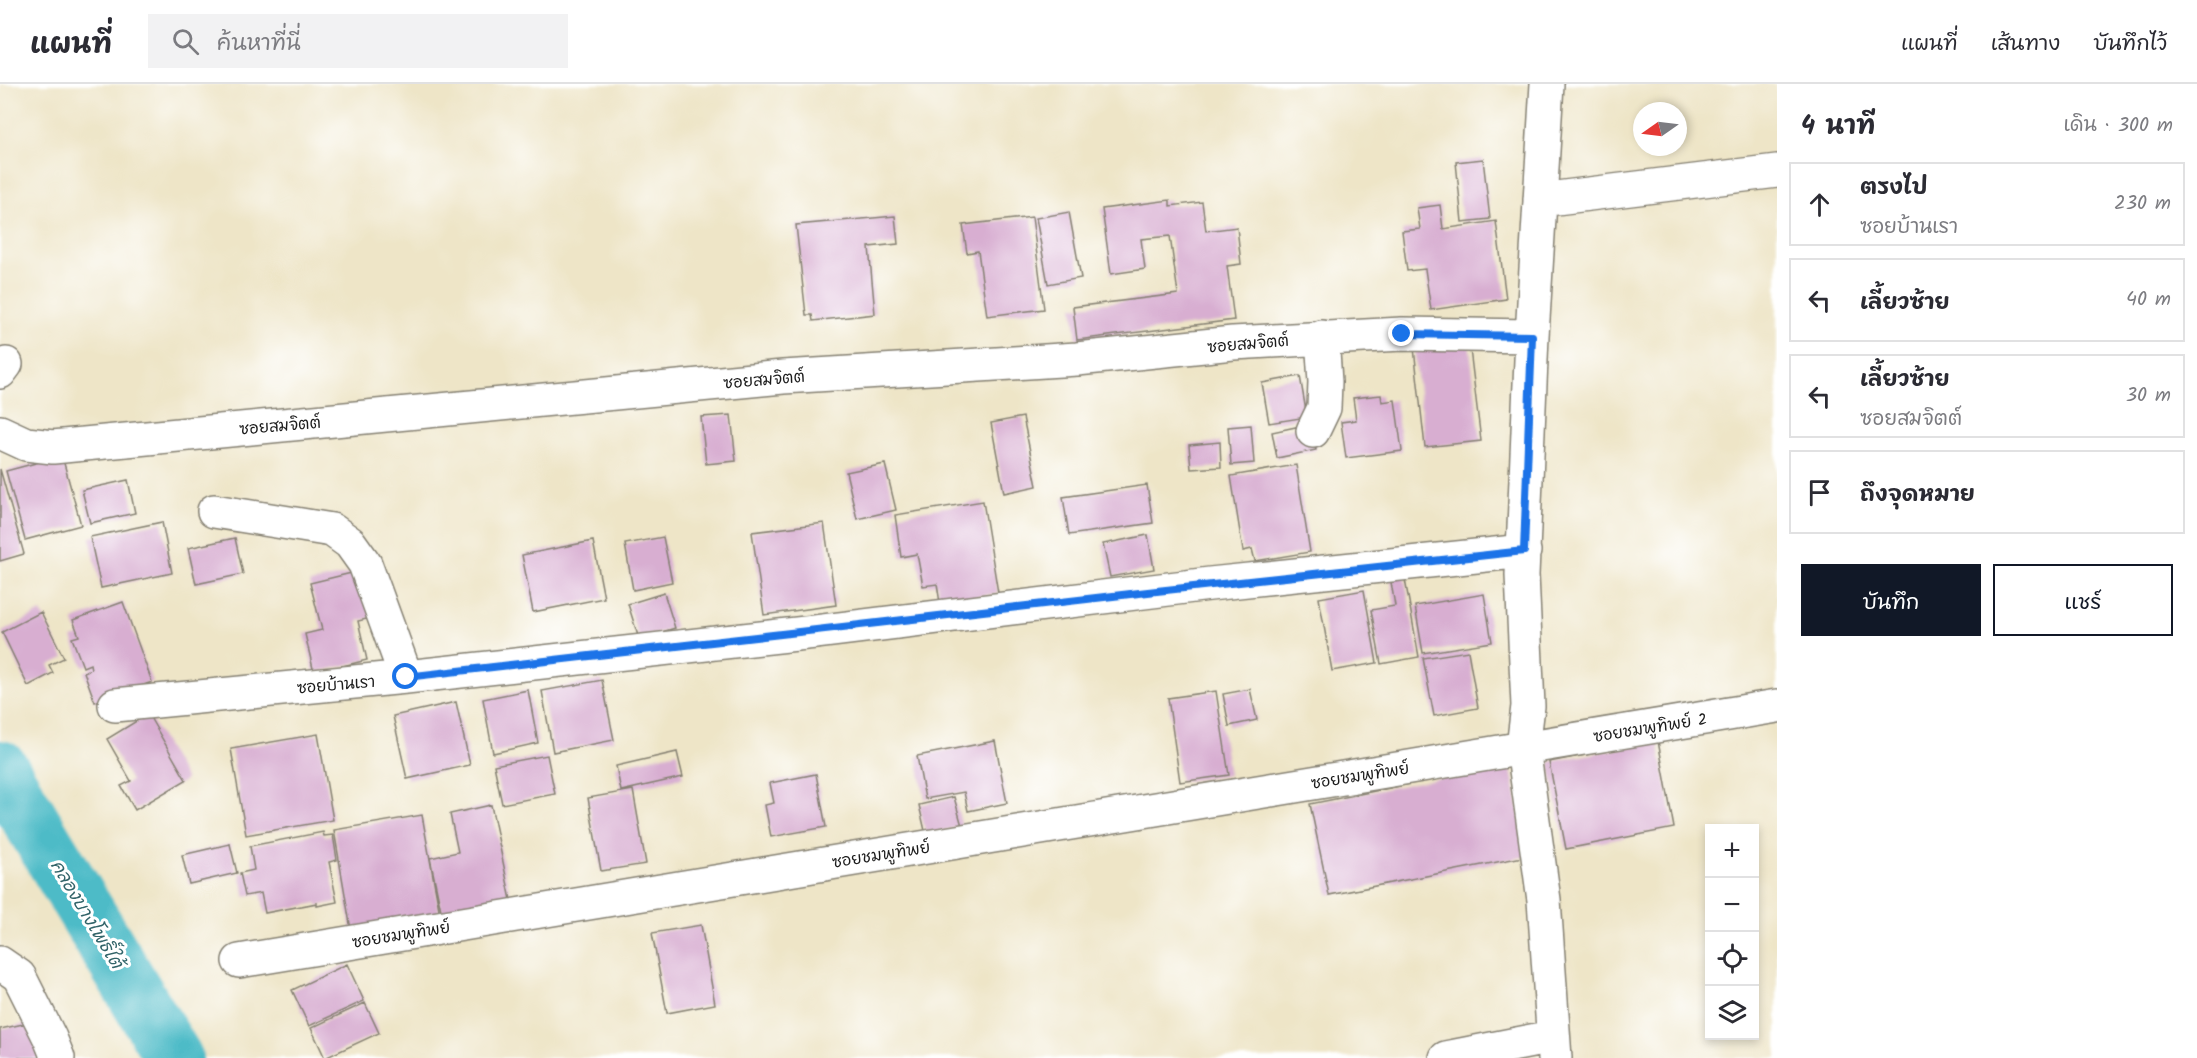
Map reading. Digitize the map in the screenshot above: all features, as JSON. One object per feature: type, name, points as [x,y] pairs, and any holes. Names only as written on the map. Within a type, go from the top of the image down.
[{"type":"street","points":[[1446,1058],[1553,1048],[1544,900],[1523,748],[1528,706],[1522,575],[1532,336],[1547,84]]},
{"type":"street","points":[[1540,200],[1777,171]]},
{"type":"street","name":"ซอยสมจิตต์","points":[[0,432],[26,444],[53,447],[783,377],[1077,359],[1322,337],[1402,334],[1532,336]]},
{"type":"street","points":[[1313,431],[1324,408],[1322,337]]},
{"type":"street","points":[[214,511],[332,530],[350,543],[365,564],[406,677]]},
{"type":"street","name":"ซอยบ้านเรา","points":[[115,705],[406,677],[803,633],[1210,584],[1524,551]]},
{"type":"street","name":"ซอยชมพูทิพย์ 2","points":[[1523,748],[1777,706]]},
{"type":"street","name":"ซอยชมพูทิพย์","points":[[239,961],[1523,748]]},
{"type":"street","points":[[0,963],[19,976],[58,1058]]},
{"type":"building","points":[[1483,159],[1490,219],[1462,222],[1456,162]]},
{"type":"building","points":[[1170,200],[1170,206],[1202,202],[1206,231],[1237,227],[1241,264],[1227,266],[1234,320],[1077,340],[1073,307],[1178,294],[1170,236],[1141,239],[1145,269],[1111,274],[1102,209]]},
{"type":"building","points":[[1440,205],[1443,229],[1496,221],[1506,299],[1431,310],[1425,269],[1407,271],[1402,231],[1420,229],[1417,208]]},
{"type":"building","points":[[1069,212],[1081,278],[1048,284],[1036,218]]},
{"type":"building","points":[[895,216],[898,244],[869,247],[875,314],[813,321],[812,315],[806,315],[796,225]]},
{"type":"building","points":[[1032,217],[1044,309],[987,316],[978,251],[967,253],[963,225]]},
{"type":"building","points":[[1469,341],[1481,441],[1425,447],[1414,348]]},
{"type":"building","points":[[1300,376],[1307,417],[1269,423],[1262,383]]},
{"type":"building","points":[[1381,395],[1382,402],[1395,400],[1402,451],[1346,458],[1341,422],[1356,420],[1353,398]]},
{"type":"building","points":[[731,415],[736,461],[706,464],[701,417]]},
{"type":"building","points":[[1023,417],[1037,486],[1004,493],[991,423]]},
{"type":"building","points":[[1310,424],[1316,450],[1277,458],[1272,432]]},
{"type":"building","points":[[1251,425],[1254,463],[1231,465],[1228,427]]},
{"type":"building","points":[[1220,442],[1221,467],[1191,469],[1189,445]]},
{"type":"building","points":[[62,456],[81,525],[25,540],[6,471]]},
{"type":"building","points":[[885,464],[896,510],[857,519],[846,472]]},
{"type":"building","points":[[1296,465],[1310,552],[1255,561],[1252,549],[1243,551],[1231,476]]},
{"type":"building","points":[[0,469],[24,554],[0,561]]},
{"type":"building","points":[[128,480],[135,513],[90,523],[82,490]]},
{"type":"building","points":[[1147,485],[1153,523],[1069,535],[1063,497]]},
{"type":"building","points":[[983,501],[998,593],[940,603],[937,584],[923,586],[917,554],[901,557],[895,515]]},
{"type":"building","points":[[162,522],[172,573],[101,588],[90,537]]},
{"type":"building","points":[[824,523],[836,605],[764,615],[752,532]]},
{"type":"building","points":[[1148,535],[1154,569],[1110,577],[1103,544]]},
{"type":"building","points":[[663,537],[672,582],[633,590],[625,544]]},
{"type":"building","points":[[235,538],[243,574],[196,584],[188,548]]},
{"type":"building","points":[[593,541],[604,598],[533,612],[522,555]]},
{"type":"building","points":[[364,570],[375,617],[358,621],[367,660],[314,673],[305,634],[322,630],[310,583]]},
{"type":"building","points":[[1404,574],[1419,657],[1381,664],[1371,610],[1395,606],[1390,576]]},
{"type":"building","points":[[1364,590],[1377,663],[1332,671],[1319,598]]},
{"type":"building","points":[[664,593],[675,628],[639,639],[628,604]]},
{"type":"building","points":[[1484,594],[1492,642],[1423,653],[1415,606]]},
{"type":"building","points":[[123,602],[152,682],[95,702],[84,672],[91,669],[90,664],[83,667],[72,638],[79,636],[73,620]]},
{"type":"building","points":[[41,612],[64,658],[49,665],[53,673],[28,686],[2,632]]},
{"type":"building","points":[[1468,651],[1478,708],[1434,716],[1423,658]]},
{"type":"building","points":[[602,680],[614,740],[553,752],[542,691]]},
{"type":"building","points":[[1250,689],[1257,720],[1229,726],[1223,694]]},
{"type":"building","points":[[528,690],[538,743],[493,753],[483,699]]},
{"type":"building","points":[[1216,691],[1229,775],[1180,782],[1168,698]]},
{"type":"building","points":[[456,702],[470,765],[407,779],[393,716]]},
{"type":"building","points":[[148,714],[186,780],[135,810],[121,786],[131,781],[107,739]]},
{"type":"building","points":[[318,734],[333,820],[246,835],[231,749]]},
{"type":"building","points":[[995,741],[1007,803],[968,811],[964,792],[925,799],[917,756]]},
{"type":"building","points":[[1658,741],[1674,828],[1566,849],[1549,762]]},
{"type":"building","points":[[677,752],[683,777],[621,791],[616,766]]},
{"type":"building","points":[[547,755],[555,794],[502,804],[494,765]]},
{"type":"building","points":[[1510,764],[1528,856],[1329,895],[1310,804]]},
{"type":"building","points":[[816,774],[826,827],[771,837],[765,805],[774,803],[770,783]]},
{"type":"building","points":[[633,790],[646,864],[601,871],[588,798]]},
{"type":"building","points":[[954,797],[962,826],[926,835],[919,805]]},
{"type":"building","points":[[491,805],[511,900],[442,915],[430,858],[458,852],[450,814]]},
{"type":"building","points":[[422,815],[440,915],[351,930],[334,830]]},
{"type":"building","points":[[323,832],[324,836],[333,835],[337,860],[329,862],[337,902],[317,906],[317,903],[265,913],[261,893],[245,896],[240,873],[254,870],[250,846]]},
{"type":"building","points":[[230,844],[237,873],[189,884],[182,855]]},
{"type":"building","points":[[701,925],[715,1004],[667,1013],[652,933]]},
{"type":"building","points":[[347,964],[364,1001],[309,1026],[292,990]]},
{"type":"building","points":[[365,1003],[379,1033],[325,1058],[311,1028]]},
{"type":"building","points":[[37,1021],[45,1058],[0,1058],[0,1029]]},
{"type":"waterway","name":"คลองบางโพธิ์ใต้","points":[[0,769],[174,1058]]},
{"type":"route","points":[[406,677],[815,632],[1210,584],[1524,551],[1532,336],[1402,334]]}]
